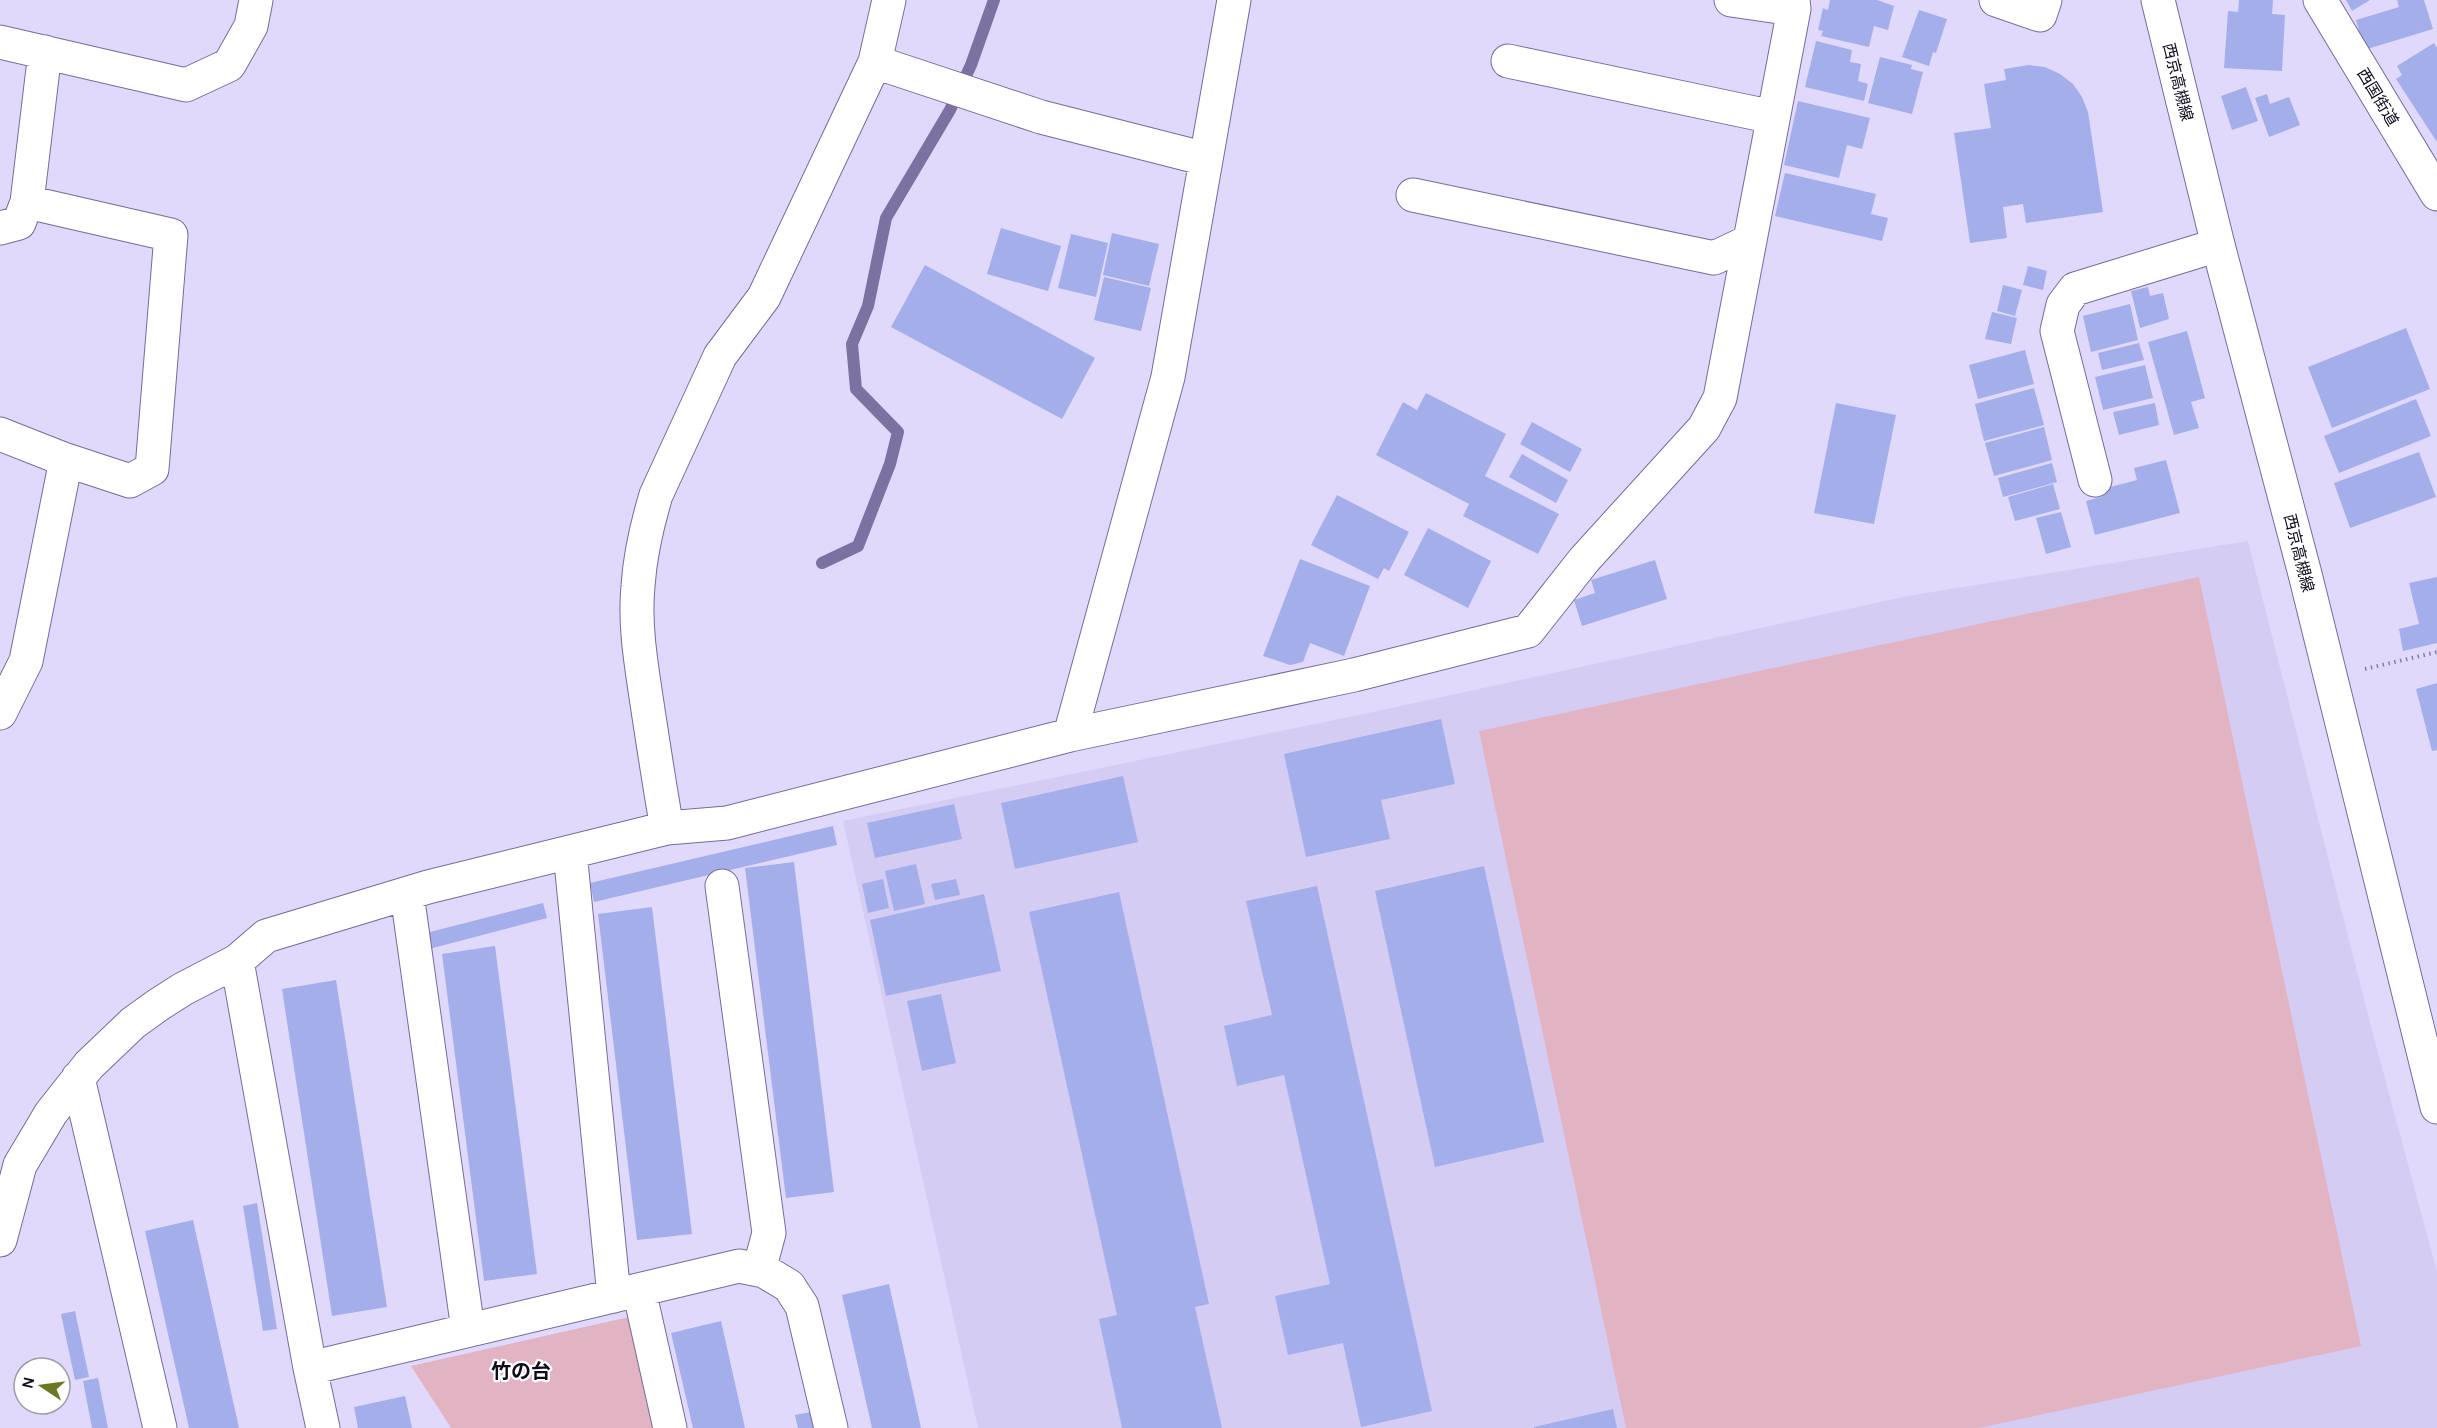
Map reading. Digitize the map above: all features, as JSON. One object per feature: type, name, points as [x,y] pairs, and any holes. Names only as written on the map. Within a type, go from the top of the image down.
[{"type":"street","points":[[0,42],[186,85],[229,65],[250,26],[256,0]]},
{"type":"street","points":[[666,828],[639,642],[638,586],[642,550],[651,513],[656,495],[720,356],[764,297],[875,62],[889,0]]},
{"type":"street","points":[[1070,735],[1168,378],[1234,0]]},
{"type":"street","points":[[0,1240],[10,1162],[78,1078],[110,1044],[158,1005],[183,988],[237,961],[266,936],[407,894],[666,828],[728,823],[1070,735],[1354,675],[1528,632],[1584,560],[1704,428],[1720,398],[1794,5],[1731,0]]},
{"type":"street","points":[[1996,0],[2040,15],[2045,0]]},
{"type":"street","name":"西京高槻線","points":[[2158,0],[2218,245],[2311,572],[2330,678],[2437,1107]]},
{"type":"street","name":"西国街道","points":[[2319,0],[2437,194]]},
{"type":"street","points":[[0,228],[19,223],[27,202],[45,52]]},
{"type":"street","points":[[1508,61],[1773,117]]},
{"type":"street","points":[[875,62],[1041,117],[1206,159]]},
{"type":"street","points":[[1413,195],[1714,258],[1748,242]]},
{"type":"street","points":[[0,434],[66,460],[130,481],[152,469],[171,235],[27,202]]},
{"type":"street","points":[[2095,480],[2057,331],[2063,305],[2075,289],[2218,245]]},
{"type":"street","points":[[0,713],[26,661],[66,460]]},
{"type":"street","points":[[570,852],[626,1293],[670,1428]]},
{"type":"street","points":[[722,886],[769,1233],[759,1270]]},
{"type":"street","points":[[407,894],[468,1330]]},
{"type":"street","points":[[237,961],[310,1368],[323,1428]]},
{"type":"street","points":[[78,1078],[160,1428]]},
{"type":"street","points":[[310,1368],[740,1266],[759,1270],[789,1286],[802,1306],[831,1428]]},
{"type":"path","points":[[2330,678],[2437,652]]},
{"type":"shaded area","points":[[2248,541],[2370,1023],[2437,1272],[2437,1428],[978,1428],[843,821],[1373,712],[1908,596]]},
{"type":"shaded area","points":[[2199,577],[2361,1346],[1979,1428],[1626,1428],[1479,731]]},
{"type":"shaded area","points":[[629,1317],[653,1428],[451,1428],[411,1366]]},
{"type":"building","points":[[1830,0],[1877,0],[1894,6],[1888,30],[1874,26],[1869,47],[1821,36],[1823,31],[1818,30],[1823,8],[1828,10]]},
{"type":"building","points":[[2239,0],[2273,0],[2272,14],[2285,15],[2282,71],[2224,68],[2228,11],[2238,12]]},
{"type":"building","points":[[2346,0],[2370,0],[2352,11]]},
{"type":"building","points":[[2397,0],[2424,0],[2433,29],[2364,50],[2356,20],[2399,7]]},
{"type":"building","points":[[1919,10],[1947,19],[1936,53],[1933,52],[1929,66],[1902,57]]},
{"type":"building","points":[[1816,41],[1852,50],[1850,62],[1861,64],[1858,81],[1868,84],[1864,101],[1805,87]]},
{"type":"building","points":[[2434,43],[2437,48],[2437,142],[2396,79],[2402,75],[2397,66]]},
{"type":"building","points":[[1880,57],[1912,65],[1911,69],[1923,72],[1912,114],[1868,103]]},
{"type":"building","points":[[2029,65],[2045,67],[2060,74],[2073,84],[2082,97],[2088,112],[2103,212],[2026,223],[2023,204],[2003,207],[2007,238],[1970,243],[1954,133],[1991,128],[1984,84],[2006,80],[2004,69]]},
{"type":"building","points":[[2246,87],[2258,121],[2232,130],[2221,96]]},
{"type":"building","points":[[2267,94],[2270,104],[2289,97],[2300,125],[2269,137],[2255,98]]},
{"type":"building","points":[[1798,101],[1870,118],[1862,149],[1847,145],[1839,178],[1784,165]]},
{"type":"building","points":[[1785,173],[1876,194],[1871,214],[1888,218],[1882,241],[1775,216]]},
{"type":"building","points":[[1001,228],[1061,246],[1048,291],[987,274]]},
{"type":"building","points":[[1112,233],[1159,244],[1149,286],[1103,275]]},
{"type":"building","points":[[1071,234],[1108,243],[1096,297],[1058,288]]},
{"type":"building","points":[[925,265],[1095,358],[1062,419],[891,327]]},
{"type":"building","points":[[2028,266],[2047,271],[2043,290],[2023,285]]},
{"type":"building","points":[[1104,277],[1151,288],[1141,331],[1094,320]]},
{"type":"building","points":[[2003,285],[2022,290],[2015,316],[1997,311]]},
{"type":"building","points":[[2148,287],[2150,296],[2163,293],[2169,319],[2140,328],[2131,291]]},
{"type":"building","points":[[2130,304],[2138,340],[2091,352],[2083,316]]},
{"type":"building","points":[[1992,312],[2017,318],[2011,344],[1985,339]]},
{"type":"building","points":[[2406,328],[2430,389],[2332,428],[2308,367]]},
{"type":"building","points":[[2187,331],[2205,398],[2191,402],[2199,428],[2174,435],[2148,342]]},
{"type":"building","points":[[2139,343],[2144,360],[2102,370],[2098,353]]},
{"type":"building","points":[[2025,350],[2034,384],[1978,399],[1969,365]]},
{"type":"building","points":[[2145,365],[2153,398],[2103,410],[2095,377]]},
{"type":"building","points":[[2034,388],[2044,425],[1984,441],[1975,404]]},
{"type":"building","points":[[1426,393],[1506,434],[1485,476],[1559,514],[1538,554],[1463,516],[1469,504],[1376,455],[1403,402],[1417,410]]},
{"type":"building","points":[[2416,399],[2431,436],[2339,473],[2324,436]]},
{"type":"building","points":[[1836,403],[1896,415],[1874,524],[1814,513]]},
{"type":"building","points":[[2155,403],[2159,425],[2119,435],[2113,412]]},
{"type":"building","points":[[1532,422],[1582,449],[1570,472],[1520,444]]},
{"type":"building","points":[[2044,427],[2052,460],[1994,476],[1985,443]]},
{"type":"building","points":[[2419,452],[2436,497],[2350,528],[2334,483]]},
{"type":"building","points":[[1522,454],[1568,480],[1556,503],[1509,477]]},
{"type":"building","points":[[2166,460],[2180,513],[2095,535],[2086,501],[2101,497],[2099,490],[2137,480],[2134,468]]},
{"type":"building","points":[[2052,463],[2057,482],[2003,497],[1998,478]]},
{"type":"building","points":[[2053,484],[2060,509],[2015,521],[2008,497]]},
{"type":"building","points":[[1337,495],[1409,532],[1389,571],[1384,568],[1378,579],[1311,545]]},
{"type":"building","points":[[2061,512],[2071,547],[2046,554],[2036,518]]},
{"type":"building","points":[[1428,528],[1491,561],[1468,608],[1404,575]]},
{"type":"building","points":[[1300,559],[1370,586],[1344,656],[1310,643],[1303,662],[1290,665],[1263,656]]},
{"type":"building","points":[[1655,560],[1667,599],[1582,626],[1574,600],[1595,593],[1591,580]]},
{"type":"building","points":[[2437,577],[2437,643],[2403,651],[2399,629],[2419,624],[2409,583]]},
{"type":"building","points":[[2437,683],[2437,750],[2432,751],[2416,689]]},
{"type":"building","points":[[1441,719],[1455,784],[1381,800],[1390,839],[1306,857],[1284,754]]},
{"type":"building","points":[[1123,776],[1138,842],[1015,869],[1001,803]]},
{"type":"building","points":[[954,804],[962,839],[875,858],[867,823]]},
{"type":"building","points":[[833,826],[837,845],[594,902],[590,883]]},
{"type":"building","points":[[794,862],[834,1192],[786,1198],[745,868]]},
{"type":"building","points":[[916,864],[925,904],[894,911],[885,871]]},
{"type":"building","points":[[1484,866],[1544,1142],[1435,1167],[1375,891]]},
{"type":"building","points":[[883,879],[889,908],[868,913],[862,884]]},
{"type":"building","points":[[956,879],[960,895],[935,900],[931,884]]},
{"type":"building","points":[[1317,886],[1432,1411],[1361,1427],[1343,1343],[1288,1355],[1275,1296],[1330,1284],[1284,1075],[1237,1086],[1224,1026],[1272,1015],[1246,901]]},
{"type":"building","points":[[1119,892],[1209,1304],[1195,1307],[1222,1428],[1122,1428],[1099,1319],[1117,1315],[1029,912]]},
{"type":"building","points":[[984,894],[1001,971],[886,996],[870,920]]},
{"type":"building","points":[[543,903],[547,918],[429,949],[426,933]]},
{"type":"building","points":[[652,907],[692,1234],[637,1240],[598,914]]},
{"type":"building","points":[[495,946],[537,1274],[484,1281],[442,954]]},
{"type":"building","points":[[336,980],[387,1307],[332,1316],[282,989]]},
{"type":"building","points":[[941,994],[956,1063],[922,1071],[907,1001]]},
{"type":"building","points":[[257,1203],[277,1329],[263,1331],[243,1206]]},
{"type":"building","points":[[193,1220],[239,1428],[189,1428],[145,1231]]},
{"type":"building","points":[[889,1284],[921,1428],[872,1428],[842,1295]]},
{"type":"building","points":[[75,1311],[89,1377],[75,1380],[72,1356],[70,1356],[61,1314]]},
{"type":"building","points":[[721,1321],[745,1428],[693,1428],[671,1333]]},
{"type":"building","points":[[98,1378],[108,1428],[92,1428],[83,1381]]},
{"type":"building","points":[[405,1396],[412,1428],[358,1428],[354,1407]]},
{"type":"building","points":[[1613,1409],[1617,1428],[1534,1428],[1534,1427]]},
{"type":"building","points":[[811,1412],[815,1428],[798,1428],[795,1415]]},
{"type":"waterway","points":[[822,563],[858,546],[890,464],[898,432],[856,389],[852,344],[868,306],[886,218],[950,110],[971,65],[994,0]]},
{"type":"district","name":"竹の台","points":[[521,1371]]}]
